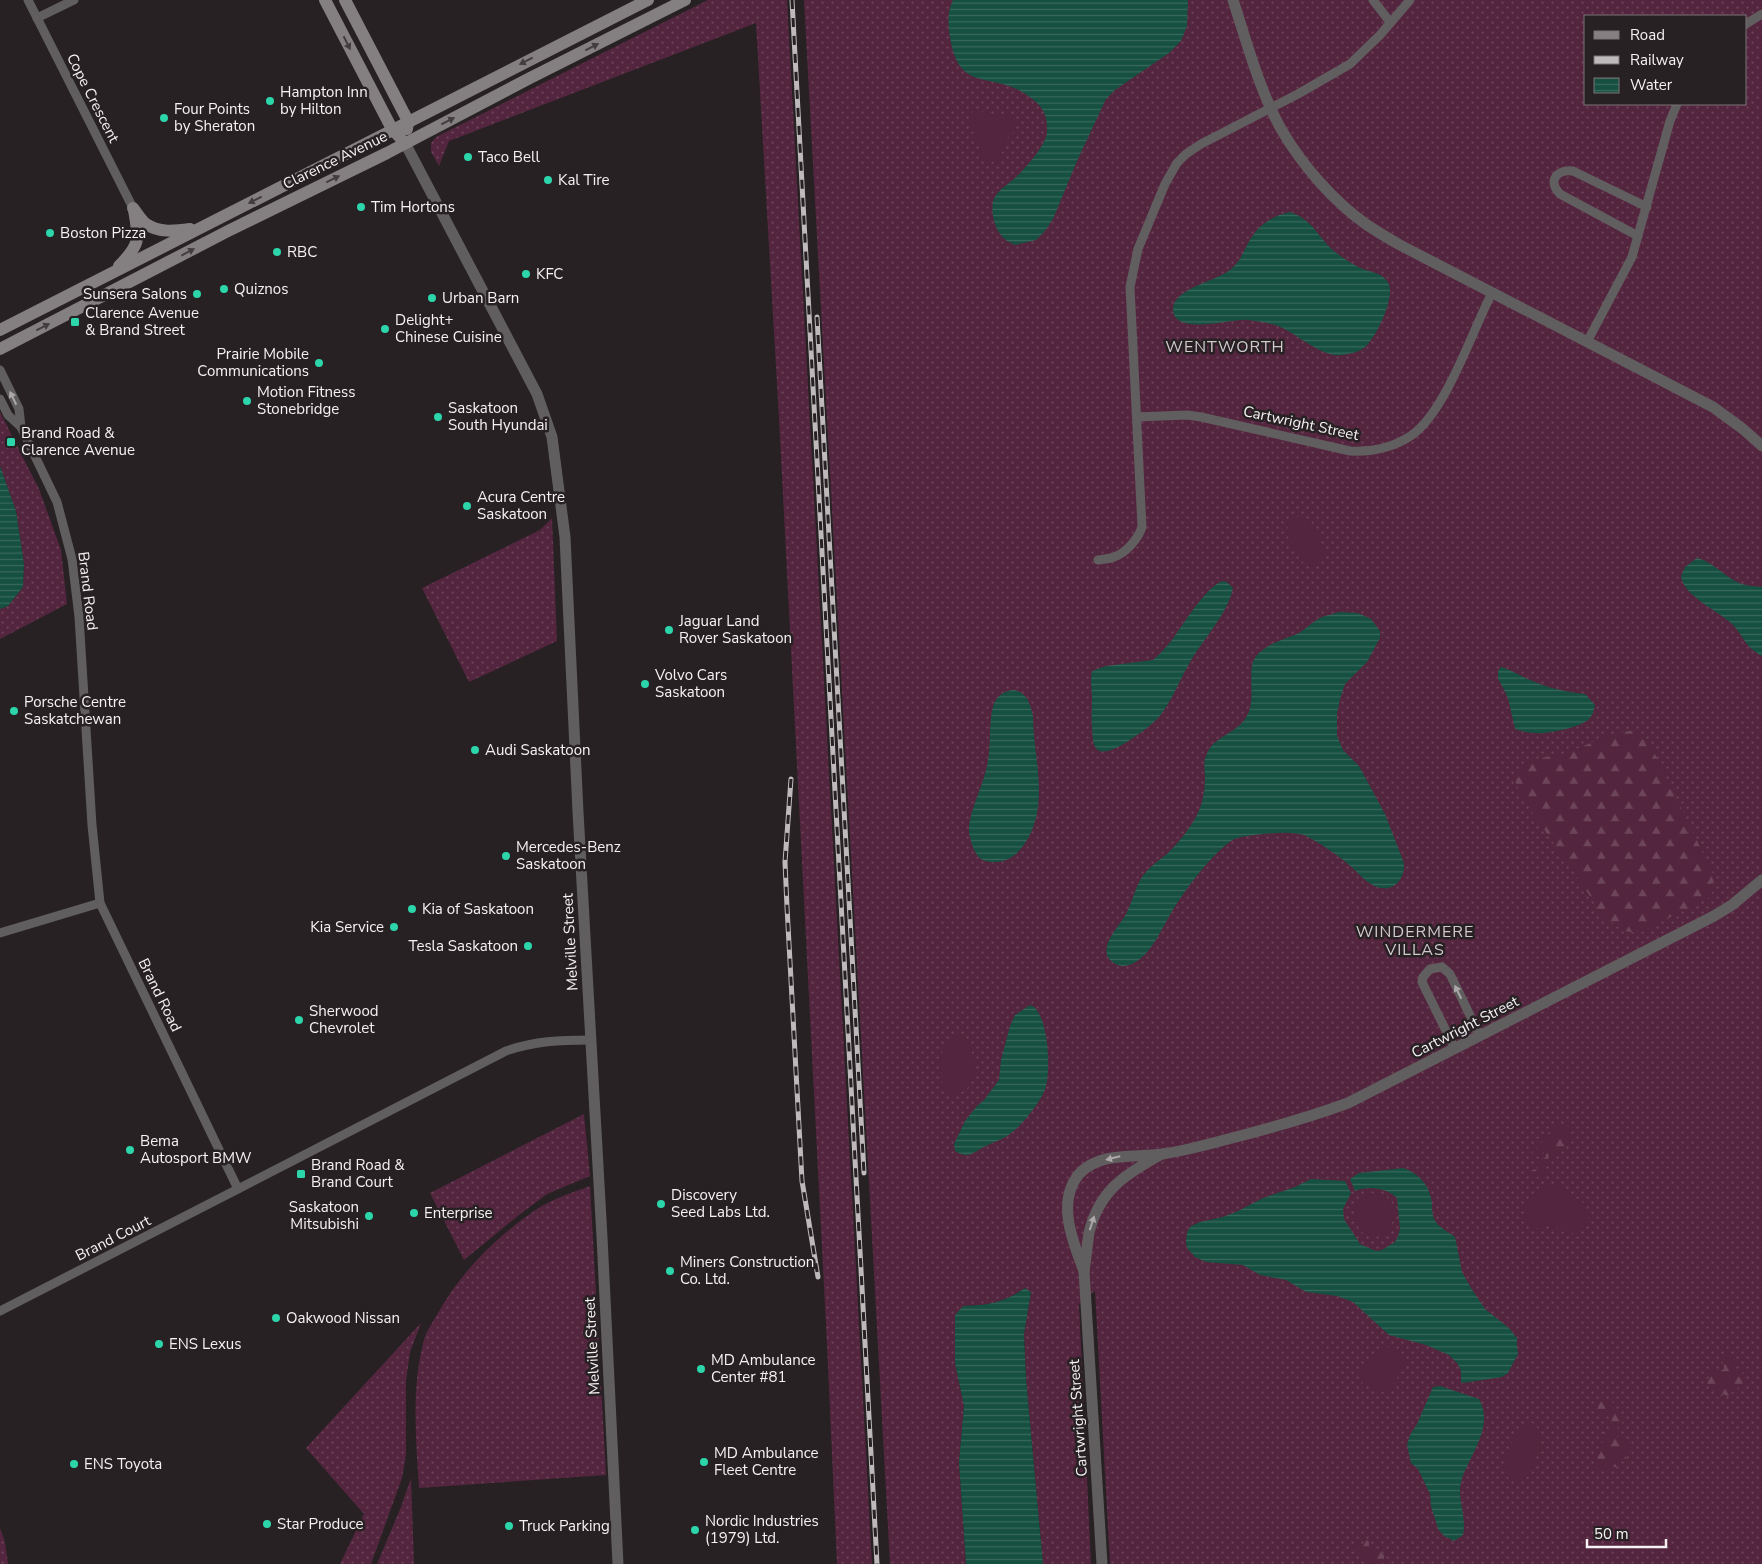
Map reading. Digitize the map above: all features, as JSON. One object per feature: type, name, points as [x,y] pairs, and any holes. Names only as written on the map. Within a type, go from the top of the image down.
[{"type":"main road","points":[[325,0],[392,130],[405,144]]},
{"type":"main road","points":[[345,0],[408,121],[405,144]]},
{"type":"main road","name":"Clarence Avenue","points":[[0,330],[648,0]]},
{"type":"main road","name":"Clarence Avenue","points":[[0,349],[685,0]]},
{"type":"main road","points":[[133,208],[146,224],[156,228],[170,232],[200,228]]},
{"type":"main road","points":[[113,272],[130,255],[136,245],[138,236],[133,208]]},
{"type":"street","name":"Cope Crescent","points":[[28,0],[133,208]]},
{"type":"street","points":[[37,18],[74,0]]},
{"type":"street","points":[[1233,0],[1270,107],[1293,147],[1318,180],[1366,225],[1400,245],[1713,407],[1762,446]]},
{"type":"street","points":[[1373,0],[1390,22]]},
{"type":"street","points":[[1098,560],[1114,557],[1123,552],[1140,533],[1142,527],[1130,287],[1138,249],[1170,173],[1186,154],[1201,144],[1298,94],[1350,64],[1410,0]]},
{"type":"street","points":[[1747,23],[1762,14]]},
{"type":"street","points":[[1587,342],[1632,257],[1648,207],[1670,122],[1677,105]]},
{"type":"street","name":"Melville Street","points":[[405,144],[537,394],[552,437],[559,478],[565,537],[618,1564]]},
{"type":"street","points":[[1638,236],[1560,194],[1555,190],[1555,177],[1566,170],[1573,171],[1648,207]]},
{"type":"street","name":"Cartwright Street","points":[[1137,417],[1187,415],[1201,417],[1350,451],[1372,451],[1393,445],[1412,435],[1429,418],[1456,371],[1492,293]]},
{"type":"street","name":"Brand Road","points":[[0,370],[19,409],[21,427],[57,502],[72,559],[79,618],[92,815],[100,903],[238,1189]]},
{"type":"street","name":"Brand Road","points":[[0,399],[8,415],[21,427]]},
{"type":"street","name":"Cartwright Street","points":[[1084,1271],[1070,1227],[1067,1205],[1070,1189],[1079,1174],[1088,1167],[1113,1157],[1135,1154],[1161,1154],[1205,1146],[1309,1118],[1348,1103],[1714,916],[1732,905],[1762,880]]},
{"type":"street","points":[[0,933],[100,903]]},
{"type":"street","points":[[1455,1049],[1422,982],[1423,977],[1430,969],[1442,968],[1450,974],[1480,1036]]},
{"type":"street","points":[[238,1189],[506,1051],[538,1042],[590,1040]]},
{"type":"street","name":"Cartwright Street","points":[[1102,1564],[1084,1271],[1089,1234],[1100,1204],[1109,1190],[1121,1179],[1161,1154]]},
{"type":"street","name":"Brand Court","points":[[0,1311],[238,1189]]},
{"type":"green space","points":[[708,0],[787,0],[872,1564],[837,1564],[779,418],[756,23],[449,141],[439,166],[431,152],[431,143],[436,137]]},
{"type":"green space","points":[[804,0],[1762,0],[1762,1564],[1110,1564],[1095,1291],[1079,1304],[1091,1564],[1043,1564],[1026,1379],[1024,1334],[1031,1292],[1025,1288],[1010,1297],[996,1302],[963,1306],[955,1363],[964,1406],[959,1462],[966,1564],[890,1564]]},
{"type":"green space","points":[[977,110],[993,116],[1007,115],[1013,120],[1015,129],[1005,142],[1001,157],[997,161],[988,161],[981,156],[969,116]]},
{"type":"green space","points":[[0,412],[39,489],[61,550],[67,604],[0,639],[0,609],[8,606],[23,587],[24,564],[16,511],[0,466]]},
{"type":"green space","points":[[1297,517],[1305,517],[1309,520],[1319,538],[1325,558],[1317,566],[1304,564],[1287,535],[1288,523]]},
{"type":"green space","points":[[552,518],[557,641],[469,682],[422,588],[540,530]]},
{"type":"green space","points":[[1635,730],[1649,742],[1714,876],[1712,894],[1708,898],[1639,933],[1624,931],[1605,918],[1526,803],[1516,784],[1515,773],[1527,761],[1567,753],[1612,734]]},
{"type":"green space","points":[[960,1035],[968,1039],[972,1054],[973,1078],[966,1090],[951,1094],[943,1086],[940,1062],[947,1045]]},
{"type":"green space","points":[[584,1114],[590,1176],[547,1194],[464,1260],[430,1193]]},
{"type":"green space","points":[[1562,1124],[1570,1128],[1568,1133],[1571,1136],[1571,1141],[1567,1140],[1566,1150],[1558,1148],[1558,1154],[1555,1157],[1550,1155],[1548,1157],[1548,1163],[1544,1164],[1543,1167],[1544,1174],[1537,1177],[1531,1174],[1532,1170],[1538,1169],[1537,1166],[1540,1164],[1541,1159],[1545,1158],[1548,1150],[1535,1157],[1532,1152],[1536,1151],[1538,1143],[1541,1144],[1549,1132]]},
{"type":"green space","points":[[1554,1185],[1585,1204],[1588,1220],[1585,1228],[1581,1231],[1567,1233],[1552,1226],[1536,1228],[1532,1227],[1526,1220],[1524,1212],[1528,1200],[1540,1190]]},
{"type":"green space","points":[[590,1186],[606,1475],[419,1488],[416,1432],[417,1376],[425,1337],[430,1326],[457,1284],[493,1244],[540,1207]]},
{"type":"green space","points":[[1373,1193],[1386,1197],[1392,1203],[1394,1216],[1391,1226],[1386,1233],[1369,1236],[1363,1233],[1358,1226],[1356,1208],[1359,1200]]},
{"type":"green space","points":[[421,1323],[410,1352],[406,1381],[406,1455],[402,1478],[371,1564],[340,1564],[364,1514],[306,1448]]},
{"type":"green space","points":[[1388,1347],[1401,1354],[1405,1364],[1391,1386],[1382,1392],[1363,1384],[1360,1375],[1361,1369],[1378,1350]]},
{"type":"green space","points":[[1729,1355],[1733,1356],[1736,1362],[1733,1365],[1734,1369],[1739,1370],[1741,1366],[1745,1366],[1745,1371],[1740,1378],[1745,1380],[1745,1384],[1728,1396],[1723,1394],[1721,1398],[1714,1396],[1714,1390],[1707,1385],[1711,1370],[1720,1371],[1724,1369],[1722,1359]]},
{"type":"green space","points":[[1601,1397],[1603,1402],[1611,1401],[1616,1404],[1617,1413],[1624,1415],[1622,1425],[1618,1426],[1615,1434],[1616,1437],[1623,1437],[1625,1441],[1630,1442],[1631,1448],[1626,1454],[1626,1460],[1619,1461],[1619,1467],[1610,1467],[1607,1473],[1603,1469],[1598,1471],[1595,1461],[1591,1458],[1604,1440],[1603,1435],[1606,1430],[1613,1430],[1611,1416],[1608,1417],[1606,1412],[1601,1414],[1596,1412],[1596,1400]]},
{"type":"green space","points":[[1528,1423],[1536,1426],[1541,1439],[1531,1474],[1521,1481],[1514,1480],[1505,1475],[1503,1467],[1514,1435]]},
{"type":"green space","points":[[411,1478],[414,1564],[377,1564],[401,1507]]},
{"type":"green space","points":[[0,1528],[5,1542],[8,1564],[0,1564]]},
{"type":"green space","points":[[1366,1539],[1369,1542],[1369,1546],[1372,1548],[1375,1546],[1379,1552],[1384,1553],[1384,1562],[1381,1564],[1366,1564],[1365,1557],[1360,1552],[1354,1553],[1351,1550],[1360,1541],[1362,1545],[1364,1544]]},
{"type":"water","points":[[953,0],[1188,0],[1187,26],[1181,41],[1169,53],[1115,90],[1106,99],[1053,219],[1036,240],[1015,245],[1005,239],[995,225],[993,204],[998,192],[1024,169],[1041,147],[1047,132],[1044,112],[1027,95],[1014,88],[978,78],[969,74],[961,67],[954,55],[949,32],[949,14]]},
{"type":"water","points":[[1290,212],[1306,220],[1331,249],[1343,258],[1360,268],[1378,274],[1387,281],[1390,287],[1388,305],[1384,316],[1369,343],[1359,351],[1342,355],[1326,353],[1285,329],[1271,324],[1240,320],[1193,324],[1183,322],[1176,317],[1173,309],[1174,303],[1178,298],[1190,289],[1233,267],[1260,227],[1274,217]]},
{"type":"water","points":[[0,466],[16,511],[24,564],[23,587],[8,606],[0,609]]},
{"type":"water","points":[[1697,558],[1709,563],[1730,578],[1744,585],[1762,587],[1762,656],[1748,645],[1733,625],[1702,603],[1683,583],[1681,576],[1685,567]]},
{"type":"water","points":[[1223,581],[1233,588],[1226,607],[1194,655],[1164,711],[1139,734],[1120,746],[1103,752],[1098,750],[1094,743],[1092,729],[1092,671],[1106,666],[1153,660],[1172,640],[1209,590]]},
{"type":"water","points":[[1340,612],[1358,613],[1371,619],[1380,631],[1380,638],[1367,662],[1345,684],[1337,714],[1337,736],[1343,750],[1359,766],[1385,814],[1404,863],[1402,877],[1394,886],[1389,888],[1377,887],[1365,880],[1351,866],[1333,853],[1300,834],[1276,833],[1238,838],[1222,848],[1194,879],[1148,951],[1135,963],[1117,965],[1108,958],[1106,951],[1111,937],[1127,912],[1142,877],[1167,854],[1193,822],[1202,804],[1205,761],[1209,750],[1213,744],[1241,724],[1248,713],[1251,700],[1251,672],[1255,658],[1265,648],[1299,633],[1314,621]]},
{"type":"water","points":[[1501,667],[1544,685],[1564,691],[1585,694],[1595,705],[1592,714],[1585,722],[1554,732],[1536,733],[1515,729],[1508,698],[1498,678],[1498,671]]},
{"type":"water","points":[[1014,690],[1025,696],[1033,716],[1039,779],[1038,805],[1033,827],[1020,850],[1008,859],[990,862],[981,859],[976,854],[970,839],[969,825],[988,762],[993,706],[996,699],[1001,695]]},
{"type":"water","points":[[1030,1005],[1041,1018],[1045,1031],[1048,1072],[1044,1092],[1028,1116],[1012,1132],[971,1154],[960,1154],[955,1151],[954,1144],[965,1121],[999,1080],[1001,1060],[1010,1026],[1015,1015]]},
{"type":"water","points":[[1403,1168],[1419,1177],[1429,1191],[1432,1213],[1435,1220],[1455,1237],[1462,1272],[1485,1309],[1509,1328],[1517,1338],[1518,1354],[1508,1373],[1502,1377],[1463,1383],[1461,1382],[1461,1371],[1458,1364],[1449,1355],[1426,1345],[1389,1335],[1353,1302],[1337,1296],[1306,1292],[1286,1280],[1260,1275],[1243,1265],[1206,1262],[1195,1257],[1187,1248],[1187,1232],[1191,1226],[1223,1217],[1263,1198],[1295,1187],[1311,1179],[1345,1181],[1351,1193],[1343,1209],[1344,1219],[1360,1244],[1376,1251],[1382,1250],[1395,1242],[1398,1236],[1400,1229],[1397,1198],[1377,1188],[1355,1191],[1350,1179],[1359,1173]]},
{"type":"water","points":[[1025,1288],[1031,1292],[1024,1334],[1026,1379],[1043,1564],[966,1564],[959,1462],[964,1406],[955,1363],[955,1315],[963,1306],[996,1302],[1010,1297]]},
{"type":"water","points":[[1440,1386],[1479,1399],[1483,1409],[1484,1420],[1479,1441],[1461,1482],[1460,1495],[1464,1528],[1463,1535],[1454,1541],[1444,1536],[1438,1529],[1431,1506],[1430,1494],[1418,1469],[1411,1463],[1407,1445],[1433,1387]]},
{"type":"railway","points":[[792,0],[877,1564]]},
{"type":"railway","points":[[817,317],[864,1173]]},
{"type":"railway","points":[[791,779],[785,862],[787,907],[802,1181],[818,1277]]},
{"type":"place","name":"Hampton Inn by Hilton","points":[[270,101]]},
{"type":"place","name":"Four Points by Sheraton","points":[[164,118]]},
{"type":"place","name":"Taco Bell","points":[[468,157]]},
{"type":"place","name":"Kal Tire","points":[[548,180]]},
{"type":"place","name":"Tim Hortons","points":[[361,207]]},
{"type":"place","name":"Boston Pizza","points":[[50,233]]},
{"type":"place","name":"RBC","points":[[277,252]]},
{"type":"place","name":"KFC","points":[[526,274]]},
{"type":"place","name":"Quiznos","points":[[224,289]]},
{"type":"place","name":"Sunsera Salons","points":[[197,294]]},
{"type":"place","name":"Urban Barn","points":[[432,298]]},
{"type":"place","name":"Clarence Avenue & Brand Street","points":[[75,322]]},
{"type":"place","name":"Delight+ Chinese Cuisine","points":[[385,329]]},
{"type":"place","name":"Prairie Mobile Communications","points":[[319,363]]},
{"type":"place","name":"Motion Fitness Stonebridge","points":[[247,401]]},
{"type":"place","name":"Saskatoon South Hyundai","points":[[438,417]]},
{"type":"place","name":"Brand Road & Clarence Avenue","points":[[11,442]]},
{"type":"place","name":"Acura Centre Saskatoon","points":[[467,506]]},
{"type":"place","name":"Jaguar Land Rover Saskatoon","points":[[669,630]]},
{"type":"place","name":"Volvo Cars Saskatoon","points":[[645,684]]},
{"type":"place","name":"Porsche Centre Saskatchewan","points":[[14,711]]},
{"type":"place","name":"Audi Saskatoon","points":[[475,750]]},
{"type":"place","name":"Mercedes-Benz Saskatoon","points":[[506,856]]},
{"type":"place","name":"Kia of Saskatoon","points":[[412,909]]},
{"type":"place","name":"Kia Service","points":[[394,927]]},
{"type":"place","name":"Tesla Saskatoon","points":[[528,946]]},
{"type":"place","name":"Sherwood Chevrolet","points":[[299,1020]]},
{"type":"place","name":"Bema Autosport BMW","points":[[130,1150]]},
{"type":"place","name":"Brand Road & Brand Court","points":[[301,1174]]},
{"type":"place","name":"Discovery Seed Labs Ltd.","points":[[661,1204]]},
{"type":"place","name":"Enterprise","points":[[414,1213]]},
{"type":"place","name":"Saskatoon Mitsubishi","points":[[369,1216]]},
{"type":"place","name":"Miners Construction Co. Ltd.","points":[[670,1271]]},
{"type":"place","name":"Oakwood Nissan","points":[[276,1318]]},
{"type":"place","name":"ENS Lexus","points":[[159,1344]]},
{"type":"place","name":"MD Ambulance Center #81","points":[[701,1369]]},
{"type":"place","name":"MD Ambulance Fleet Centre","points":[[704,1462]]},
{"type":"place","name":"ENS Toyota","points":[[74,1464]]},
{"type":"place","name":"Star Produce","points":[[267,1524]]},
{"type":"place","name":"Truck Parking","points":[[509,1526]]},
{"type":"place","name":"Nordic Industries (1979) Ltd.","points":[[695,1530]]},
{"type":"district","name":"WENTWORTH","points":[[1225,346]]},
{"type":"district","name":"WINDERMERE VILLAS","points":[[1415,940]]}]
